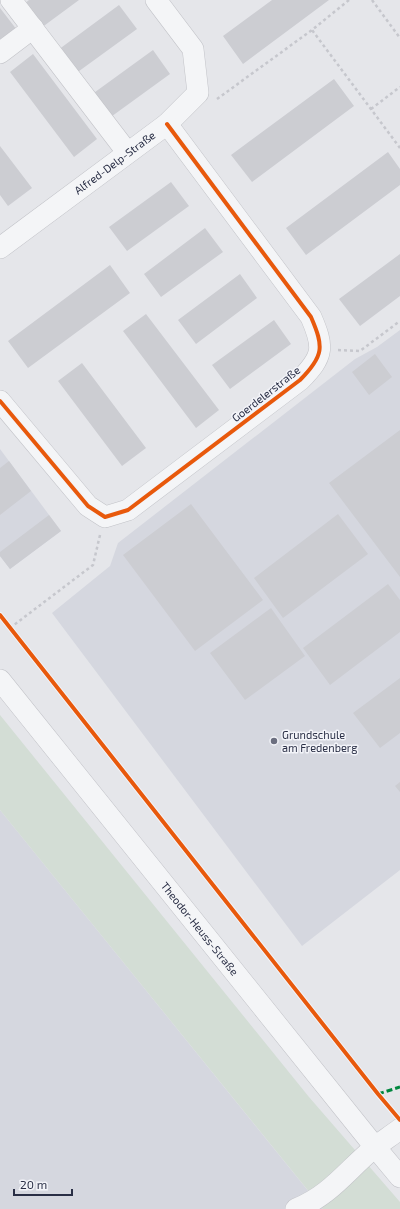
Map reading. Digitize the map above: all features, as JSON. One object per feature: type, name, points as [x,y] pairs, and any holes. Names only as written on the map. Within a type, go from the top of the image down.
[{"type":"street","points":[[11,0],[128,152]]},
{"type":"street","points":[[156,0],[193,50],[198,93]]},
{"type":"street","points":[[0,53],[33,28]]},
{"type":"street","name":"Alfred-Delp-Straße","points":[[0,248],[167,124],[198,93]]},
{"type":"street","points":[[167,124],[311,317],[319,335],[321,350]]},
{"type":"street","name":"Goerdelerstraße","points":[[105,517],[128,510],[300,380],[314,367],[321,350]]},
{"type":"street","points":[[0,401],[88,506],[105,517]]},
{"type":"street","name":"Theodor-Heuss-Straße","points":[[0,680],[375,1147],[400,1176]]},
{"type":"street","points":[[296,1209],[309,1204],[333,1187],[375,1147],[400,1129]]},
{"type":"path","points":[[198,93],[216,100],[312,30],[349,0]]},
{"type":"path","points":[[372,0],[400,38]]},
{"type":"path","points":[[312,30],[400,148]]},
{"type":"path","points":[[371,109],[400,87]]},
{"type":"path","points":[[321,350],[360,351],[400,321]]},
{"type":"path","points":[[10,628],[93,565],[105,517]]},
{"type":"shaded area","name":"Grundschule am Fredenberg","points":[[400,330],[400,870],[302,946],[52,613],[110,566],[118,543],[355,359],[377,347]]},
{"type":"shaded area","points":[[0,449],[61,531],[10,569],[0,556]]},
{"type":"shaded area","points":[[0,715],[309,1097],[400,1202],[400,1209],[323,1209],[0,810]]},
{"type":"shaded area","points":[[0,810],[322,1208],[323,1209],[0,1209]]},
{"type":"building","points":[[29,0],[79,0],[41,28],[24,4]]},
{"type":"building","points":[[272,0],[329,0],[243,64],[223,36]]},
{"type":"building","points":[[119,5],[137,29],[75,74],[58,50]]},
{"type":"building","points":[[0,8],[17,30],[0,43]]},
{"type":"building","points":[[153,50],[170,74],[108,119],[91,95]]},
{"type":"building","points":[[33,54],[97,139],[74,157],[10,72]]},
{"type":"building","points":[[334,79],[354,106],[252,182],[231,155]]},
{"type":"building","points":[[0,146],[32,188],[8,206],[0,195]]},
{"type":"building","points":[[388,152],[400,169],[400,185],[306,255],[286,228]]},
{"type":"building","points":[[171,182],[189,206],[127,251],[109,227]]},
{"type":"building","points":[[205,228],[223,252],[161,297],[144,274]]},
{"type":"building","points":[[400,254],[400,296],[360,326],[339,299]]},
{"type":"building","points":[[110,265],[130,293],[28,368],[8,341]]},
{"type":"building","points":[[240,274],[257,298],[196,344],[178,320]]},
{"type":"building","points":[[146,314],[219,410],[196,428],[123,331]]},
{"type":"building","points":[[274,320],[291,344],[230,389],[212,365]]},
{"type":"building","points":[[375,354],[392,377],[369,395],[352,372]]},
{"type":"building","points":[[82,363],[146,448],[122,466],[58,381]]},
{"type":"building","points":[[400,430],[400,577],[329,483]]},
{"type":"building","points":[[9,461],[31,491],[0,515],[0,468]]},
{"type":"building","points":[[191,504],[263,600],[195,651],[123,555]]},
{"type":"building","points":[[338,514],[368,554],[283,618],[254,578]]},
{"type":"building","points":[[49,515],[61,531],[10,569],[0,556],[0,552]]},
{"type":"building","points":[[388,584],[400,600],[400,632],[330,685],[303,648]]},
{"type":"building","points":[[271,608],[305,656],[245,700],[210,653]]},
{"type":"building","points":[[400,678],[400,733],[380,748],[353,713]]},
{"type":"building","points":[[400,782],[400,792],[395,786]]},
{"type":"marked path","points":[[378,1094],[400,1087]]},
{"type":"cycle path","points":[[0,401],[88,506],[105,517],[128,510],[300,380],[314,364],[320,344],[311,317],[167,124]]},
{"type":"cycle path","points":[[0,615],[400,1120]]},
{"type":"place","name":"Grundschule am Fredenberg","points":[[274,741]]}]
